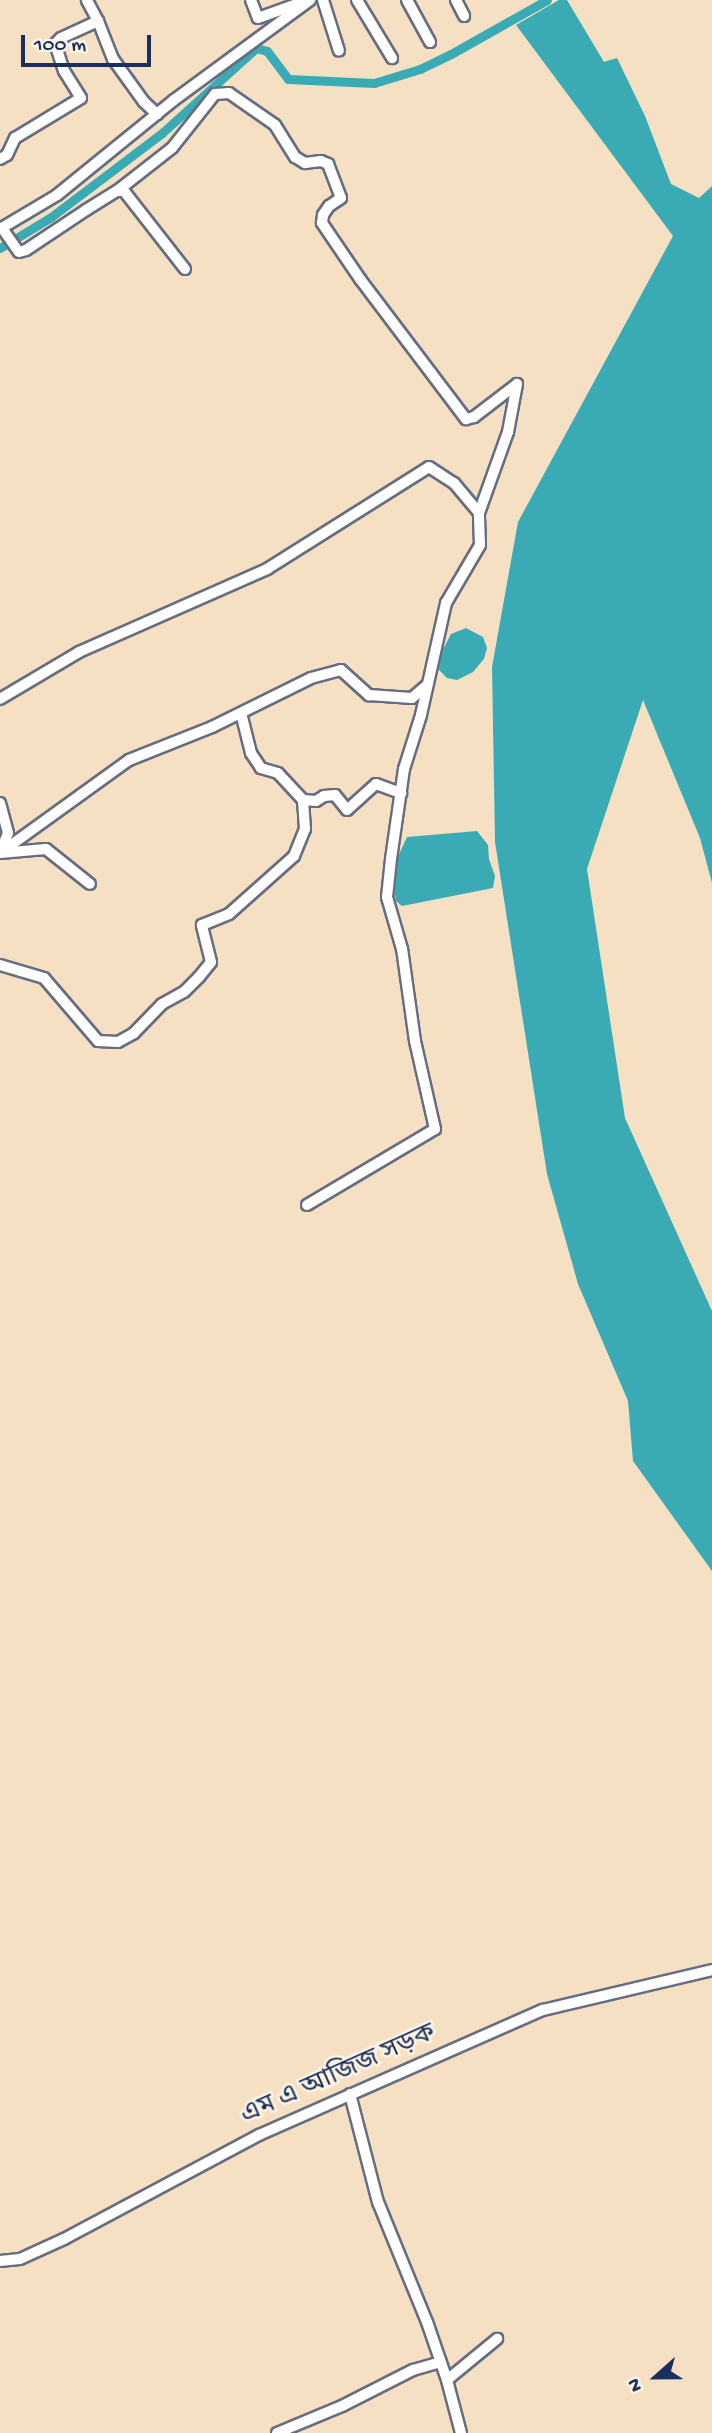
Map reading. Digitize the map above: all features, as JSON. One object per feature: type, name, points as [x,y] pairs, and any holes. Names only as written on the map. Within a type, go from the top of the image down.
[{"type":"street","points":[[87,0],[113,59],[157,114]]},
{"type":"street","points":[[251,0],[258,18],[310,0]]},
{"type":"street","points":[[307,1205],[435,1129],[415,1041],[402,949],[387,897],[401,793],[446,603],[480,545],[479,513],[508,432],[517,384],[474,417],[466,419],[360,279],[322,223],[323,215],[329,206],[341,198],[328,164],[321,161],[305,163],[295,157],[271,121],[229,93],[215,94],[172,148],[117,191],[34,247],[19,252],[2,229],[57,195],[157,114],[310,0]]},
{"type":"street","points":[[323,0],[339,51]]},
{"type":"street","points":[[357,0],[392,58]]},
{"type":"street","points":[[407,0],[430,42]]},
{"type":"street","points":[[456,0],[464,16]]},
{"type":"street","points":[[0,159],[7,155],[15,138],[81,98],[64,71],[55,44],[61,38],[98,21]]},
{"type":"street","points":[[117,191],[124,191],[185,269]]},
{"type":"street","points":[[0,699],[79,652],[267,569],[429,467],[454,483],[479,513]]},
{"type":"street","points":[[0,803],[8,833],[0,853],[129,760],[241,713],[311,678],[341,670],[369,695],[412,698],[426,686]]},
{"type":"street","points":[[0,965],[44,978],[98,1041],[118,1042],[134,1033],[162,1004],[184,992],[211,962],[202,925],[229,914],[295,856],[305,829],[303,800],[278,773],[261,768],[251,753],[241,713]]},
{"type":"street","points":[[303,800],[316,801],[324,796],[335,795],[347,810],[376,784],[401,793]]},
{"type":"street","points":[[0,853],[46,849],[90,884]]},
{"type":"street","name":"এম এ আজিজ সড়ক","points":[[0,2262],[20,2259],[64,2239],[259,2135],[542,2010],[712,1970]]},
{"type":"street","points":[[350,2094],[378,2202],[441,2362],[461,2433]]},
{"type":"street","points":[[447,2380],[497,2339]]},
{"type":"street","points":[[277,2433],[342,2406],[414,2370],[441,2362]]},
{"type":"water","points":[[559,0],[567,0],[604,62],[617,58],[645,116],[671,184],[699,198],[712,186],[712,883],[700,838],[643,700],[587,869],[625,1118],[712,1311],[712,1571],[633,1461],[628,1401],[578,1284],[547,1174],[495,842],[492,667],[518,522],[673,236],[516,25]]},
{"type":"water","points":[[466,628],[483,637],[487,648],[484,659],[473,672],[457,680],[447,678],[439,670],[440,655],[451,634]]},
{"type":"water","points":[[477,831],[488,845],[489,859],[495,876],[493,888],[402,906],[396,901],[393,883],[395,863],[407,837]]},
{"type":"waterway","points":[[0,248],[51,217],[162,133],[256,48],[267,51],[288,79],[374,83],[420,69],[547,0]]}]
